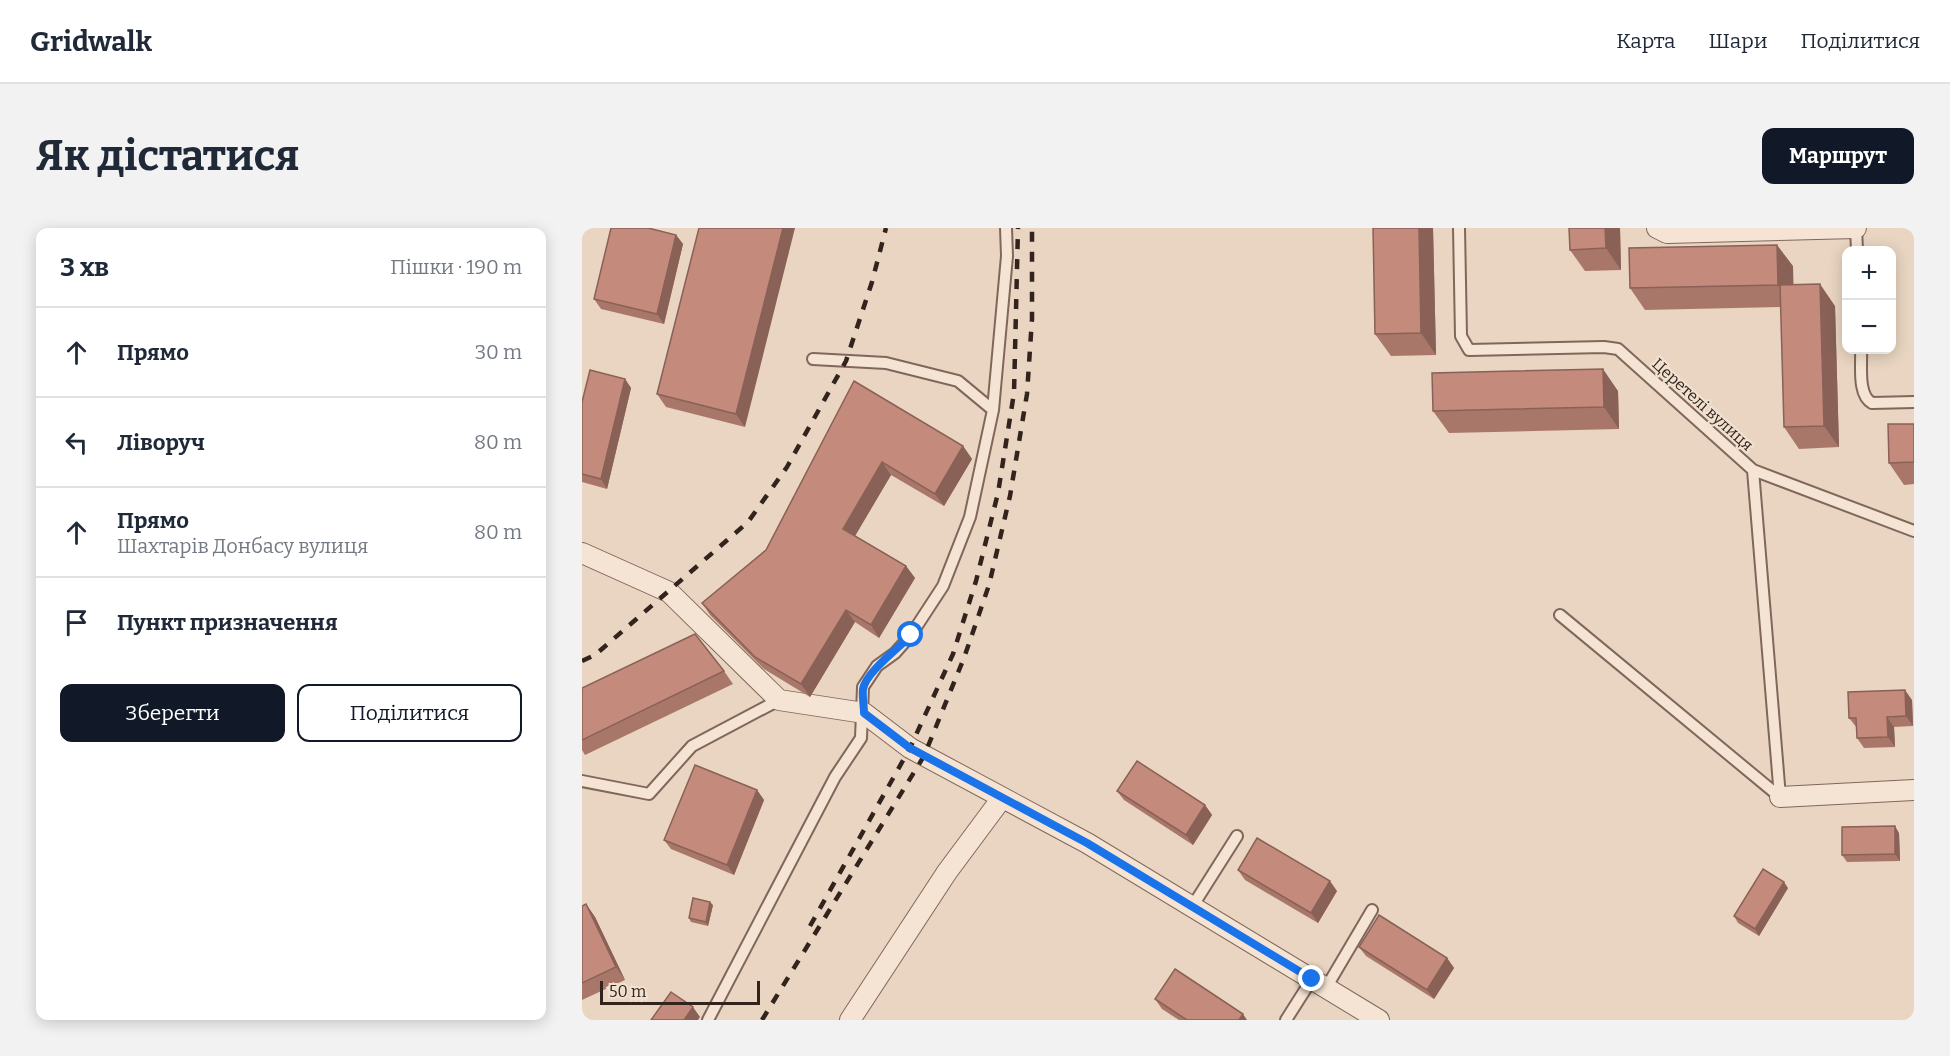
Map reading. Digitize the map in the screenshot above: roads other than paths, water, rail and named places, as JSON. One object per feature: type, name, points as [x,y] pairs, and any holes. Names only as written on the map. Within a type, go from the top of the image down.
[{"type":"street","points":[[1657,228],[1667,233],[1856,228]]},
{"type":"street","points":[[582,553],[669,592],[779,700],[864,713],[910,748],[1087,843],[1378,1020]]},
{"type":"street","points":[[1780,797],[1914,790]]},
{"type":"street","points":[[850,1020],[946,872],[1002,798]]},
{"type":"lane","points":[[708,1020],[835,777],[861,738],[864,713],[863,687],[877,666],[895,653],[911,635],[943,586],[970,517],[993,410],[1008,256],[1006,228]]},
{"type":"lane","name":"Церетелі вулиця","points":[[1459,228],[1461,336],[1469,350],[1604,346],[1618,349],[1753,470],[1780,797]]},
{"type":"lane","points":[[1856,228],[1857,246]]},
{"type":"lane","points":[[1861,354],[1863,393],[1866,400],[1872,403],[1914,402]]},
{"type":"lane","points":[[813,359],[886,363],[958,381],[993,410]]},
{"type":"lane","points":[[1753,470],[1914,531]]},
{"type":"lane","points":[[1560,615],[1780,797]]},
{"type":"lane","points":[[582,781],[649,794],[692,746],[779,700]]},
{"type":"lane","points":[[1192,907],[1237,836]]},
{"type":"lane","points":[[1286,1020],[1319,984],[1372,910]]},
{"type":"railway","points":[[582,661],[595,655],[748,522],[787,467],[846,361],[872,282],[886,228]]},
{"type":"railway","points":[[810,926],[910,748],[953,654],[976,581],[998,493],[1014,393],[1018,228]]},
{"type":"railway","points":[[762,1020],[924,756],[964,658],[989,585],[1010,496],[1027,394],[1032,319],[1032,228]]}]
